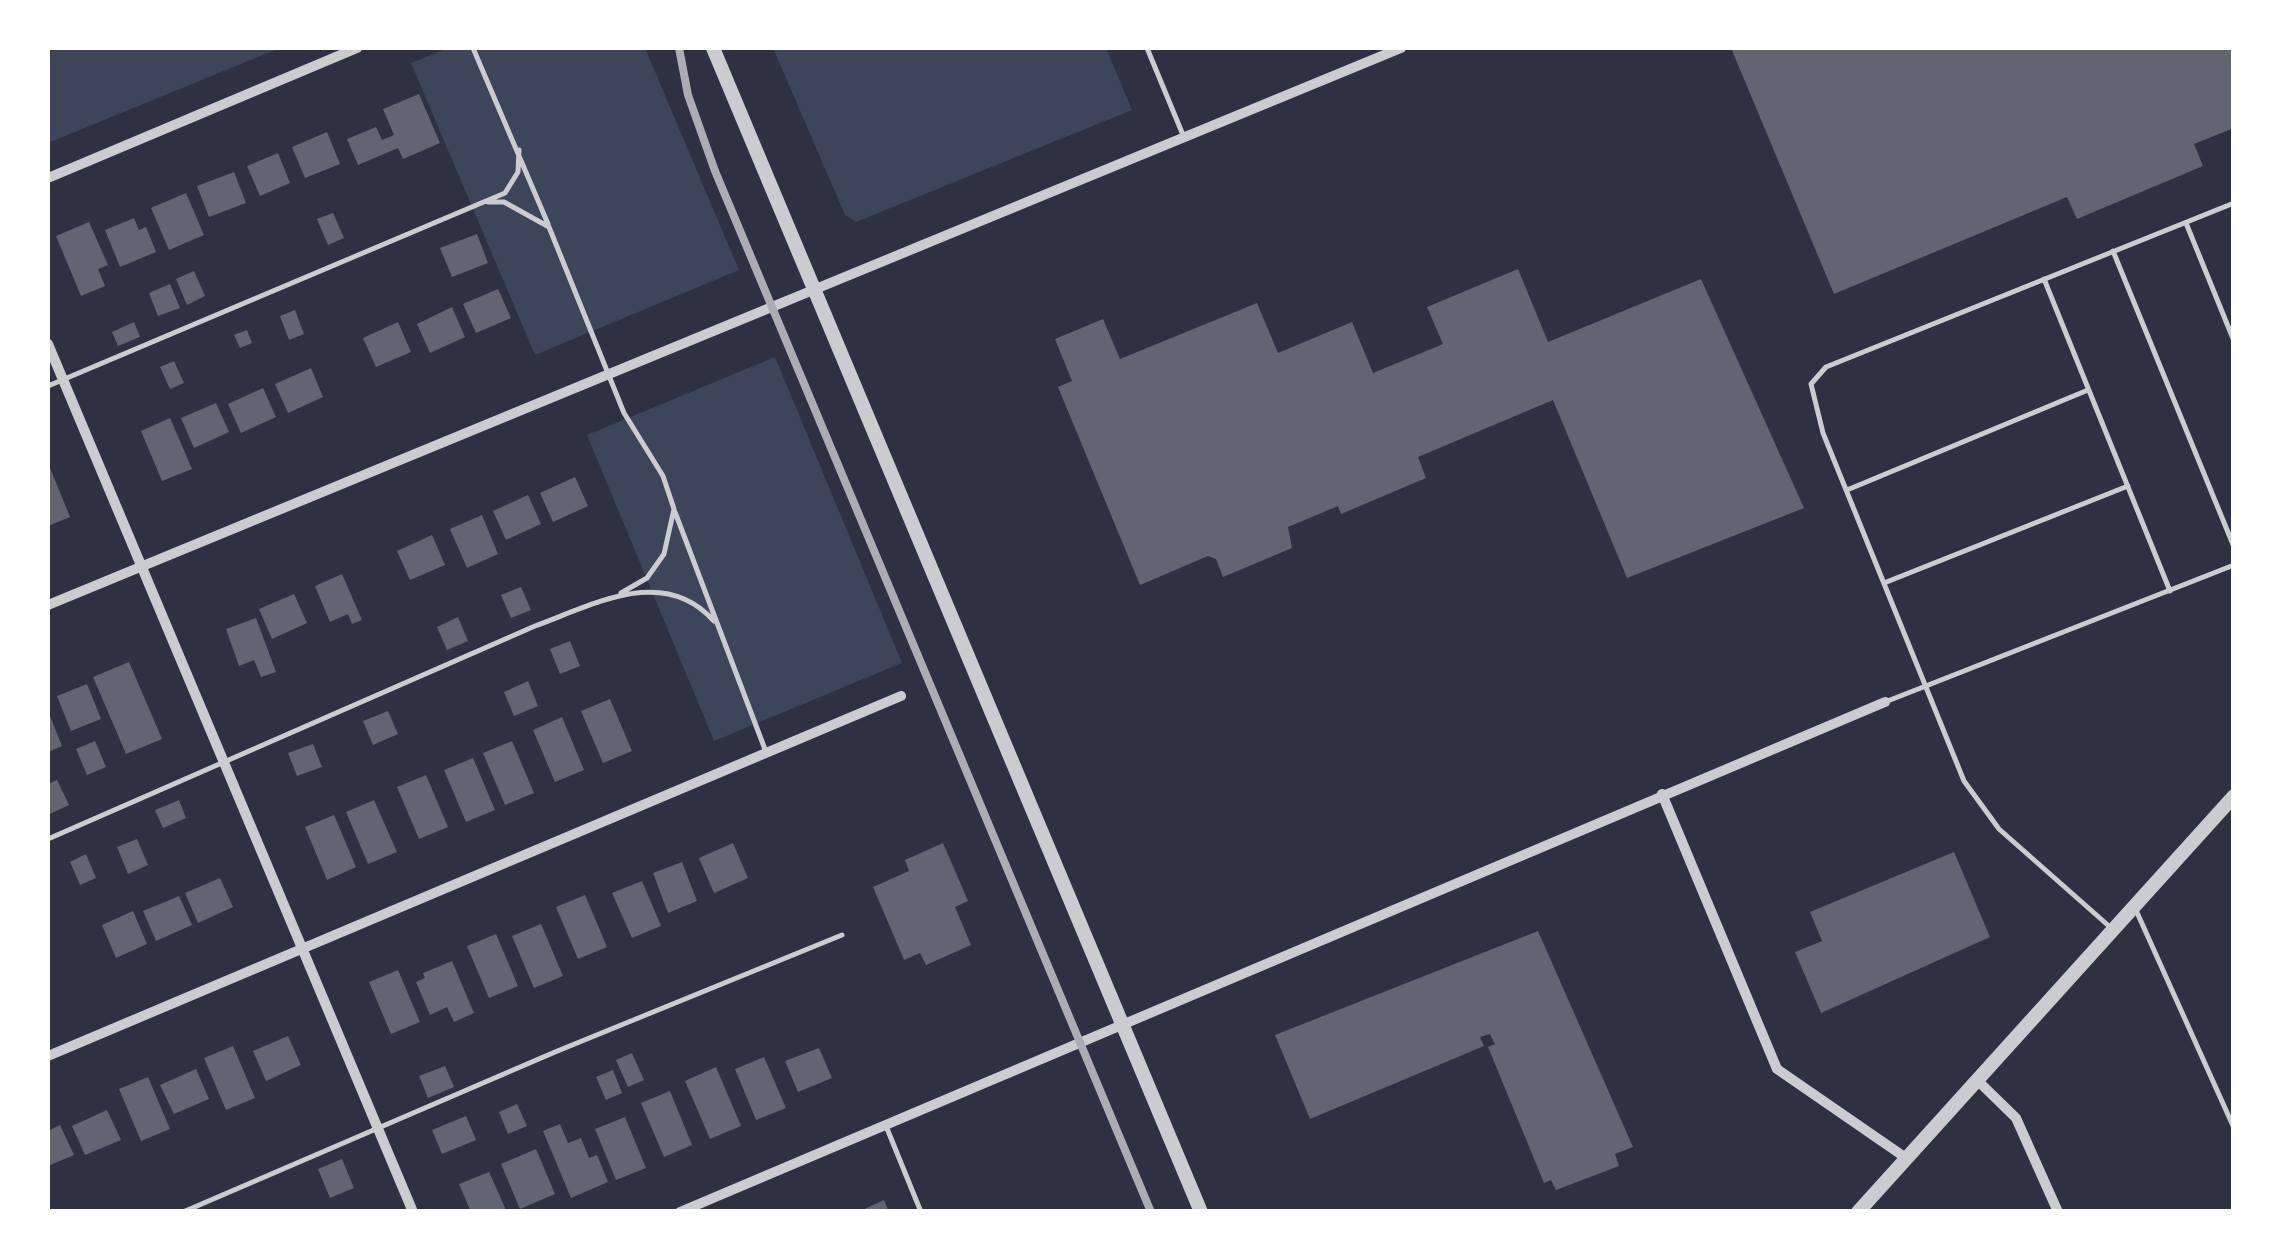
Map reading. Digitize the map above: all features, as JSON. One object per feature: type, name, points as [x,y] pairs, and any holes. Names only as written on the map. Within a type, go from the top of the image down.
[{"type":"street","points":[[48,178],[357,48]]},
{"type":"street","points":[[713,48],[1202,1212]]},
{"type":"street","points":[[48,605],[1401,48]]},
{"type":"street","points":[[48,344],[413,1212]]},
{"type":"street","points":[[48,1056],[901,696]]},
{"type":"street","points":[[680,1212],[1885,702]]},
{"type":"street","points":[[1662,794],[1777,1068],[1906,1158]]},
{"type":"street","points":[[1858,1212],[2234,796]]},
{"type":"street","points":[[1976,1080],[2016,1118],[2058,1212]]},
{"type":"lane","points":[[474,48],[624,413],[664,476],[714,621],[766,752]]},
{"type":"lane","points":[[1146,48],[1183,135]]},
{"type":"lane","points":[[48,386],[485,202],[504,192],[515,180],[519,150]]},
{"type":"lane","points":[[485,202],[504,202],[549,227]]},
{"type":"lane","points":[[2112,929],[1982,809],[1964,780],[1846,490],[1813,403],[1811,384],[1826,367],[2234,203]]},
{"type":"lane","points":[[2186,222],[2234,341]]},
{"type":"lane","points":[[2113,252],[2234,546]]},
{"type":"lane","points":[[2044,279],[2170,591]]},
{"type":"lane","points":[[1846,490],[2088,390]]},
{"type":"lane","points":[[1884,583],[2128,486]]},
{"type":"lane","points":[[48,839],[536,626],[614,597],[647,578],[658,566],[669,542],[674,509]]},
{"type":"lane","points":[[1885,702],[2234,565]]},
{"type":"lane","points":[[614,597],[654,590],[677,593],[696,602],[714,621]]},
{"type":"lane","points":[[2134,906],[2234,1128]]},
{"type":"lane","points":[[184,1212],[842,935]]},
{"type":"lane","points":[[886,1124],[921,1212]]},
{"type":"shaded area","points":[[48,48],[280,48],[48,143]]},
{"type":"shaded area","points":[[448,48],[645,48],[739,270],[535,355],[411,63]]},
{"type":"shaded area","points":[[773,48],[1106,48],[1132,110],[856,222],[845,215]]},
{"type":"shaded area","points":[[775,357],[902,663],[714,741],[587,435]]},
{"type":"building","points":[[1731,48],[2234,48],[2234,128],[2194,144],[2203,166],[2077,219],[2067,197],[1834,294]]},
{"type":"building","points":[[419,94],[440,143],[403,159],[398,148],[358,165],[347,139],[376,127],[382,140],[394,135],[383,109]]},
{"type":"building","points":[[327,132],[340,164],[305,178],[292,147]]},
{"type":"building","points":[[278,153],[290,183],[260,196],[247,166]]},
{"type":"building","points":[[234,172],[246,203],[209,217],[197,186]]},
{"type":"building","points":[[186,193],[204,235],[169,250],[151,208]]},
{"type":"building","points":[[333,213],[344,238],[328,245],[317,219]]},
{"type":"building","points":[[134,218],[139,230],[146,227],[156,252],[120,267],[105,230]]},
{"type":"building","points":[[89,222],[108,265],[98,269],[105,286],[81,296],[56,236]]},
{"type":"building","points":[[477,234],[488,263],[452,277],[440,248]]},
{"type":"building","points":[[1518,269],[1548,342],[1701,279],[1804,508],[1627,578],[1553,400],[1418,457],[1426,478],[1341,514],[1338,506],[1288,527],[1292,548],[1223,577],[1216,559],[1208,556],[1140,585],[1058,387],[1072,381],[1055,339],[1103,319],[1120,359],[1257,303],[1278,353],[1352,322],[1373,373],[1443,344],[1427,307]]},
{"type":"building","points":[[194,271],[205,296],[187,305],[176,279]]},
{"type":"building","points":[[170,284],[180,308],[158,316],[149,293]]},
{"type":"building","points":[[498,289],[511,318],[476,333],[463,304]]},
{"type":"building","points":[[452,307],[465,337],[430,353],[417,324]]},
{"type":"building","points":[[295,310],[304,334],[289,340],[280,316]]},
{"type":"building","points":[[134,322],[140,337],[118,346],[112,332]]},
{"type":"building","points":[[398,322],[411,352],[376,367],[363,338]]},
{"type":"building","points":[[247,330],[252,343],[240,348],[234,335]]},
{"type":"building","points":[[174,361],[184,383],[170,389],[160,367]]},
{"type":"building","points":[[311,368],[323,397],[288,413],[275,384]]},
{"type":"building","points":[[263,388],[276,417],[241,433],[228,404]]},
{"type":"building","points":[[216,403],[229,432],[194,448],[181,418]]},
{"type":"building","points":[[170,418],[192,469],[162,481],[141,431]]},
{"type":"building","points":[[48,463],[70,517],[48,526]]},
{"type":"building","points":[[575,477],[588,506],[553,522],[540,493]]},
{"type":"building","points":[[528,495],[541,524],[506,540],[493,511]]},
{"type":"building","points":[[482,515],[498,554],[467,568],[450,529]]},
{"type":"building","points":[[432,535],[445,565],[410,580],[397,551]]},
{"type":"building","points":[[342,574],[362,620],[352,624],[348,614],[330,622],[315,586]]},
{"type":"building","points":[[521,587],[531,610],[511,618],[501,595]]},
{"type":"building","points":[[294,594],[307,623],[272,639],[259,609]]},
{"type":"building","points":[[458,617],[468,641],[447,650],[437,627]]},
{"type":"building","points":[[256,618],[276,672],[261,677],[254,660],[239,666],[226,629]]},
{"type":"building","points":[[570,641],[580,666],[560,674],[550,649]]},
{"type":"building","points":[[129,662],[162,739],[126,754],[93,677]]},
{"type":"building","points":[[528,681],[538,706],[514,716],[504,692]]},
{"type":"building","points":[[87,684],[101,719],[71,731],[57,696]]},
{"type":"building","points":[[610,699],[632,751],[603,763],[581,711]]},
{"type":"building","points":[[48,711],[62,746],[48,752]]},
{"type":"building","points":[[388,711],[398,734],[373,745],[363,721]]},
{"type":"building","points":[[562,717],[584,770],[555,782],[533,730]]},
{"type":"building","points":[[95,741],[106,767],[87,775],[76,749]]},
{"type":"building","points":[[512,741],[534,793],[505,805],[483,753]]},
{"type":"building","points":[[313,744],[322,767],[297,776],[288,753]]},
{"type":"building","points":[[473,758],[495,810],[466,822],[444,770]]},
{"type":"building","points":[[426,775],[448,827],[419,839],[397,787]]},
{"type":"building","points":[[57,780],[69,805],[50,814],[48,784]]},
{"type":"building","points":[[179,800],[186,818],[163,828],[155,810]]},
{"type":"building","points":[[374,800],[397,852],[368,864],[346,812]]},
{"type":"building","points":[[334,815],[356,867],[327,880],[305,827]]},
{"type":"building","points":[[137,839],[148,865],[128,874],[117,847]]},
{"type":"building","points":[[733,843],[748,878],[714,893],[699,858]]},
{"type":"building","points":[[943,843],[968,901],[955,907],[971,945],[926,965],[920,953],[904,960],[873,887],[909,871],[905,860]]},
{"type":"building","points":[[1954,852],[1990,937],[1821,1013],[1795,952],[1822,941],[1810,912]]},
{"type":"building","points":[[86,854],[96,878],[80,885],[70,862]]},
{"type":"building","points":[[682,862],[697,901],[668,913],[653,873]]},
{"type":"building","points":[[220,878],[233,907],[198,923],[185,893]]},
{"type":"building","points":[[642,881],[661,926],[632,938],[612,893]]},
{"type":"building","points":[[585,895],[607,947],[578,959],[556,907]]},
{"type":"building","points":[[179,896],[192,925],[156,941],[143,911]]},
{"type":"building","points":[[133,911],[147,944],[116,958],[102,925]]},
{"type":"building","points":[[541,924],[563,976],[534,988],[512,936]]},
{"type":"building","points":[[1538,931],[1633,1147],[1615,1154],[1619,1166],[1556,1190],[1551,1180],[1544,1183],[1488,1047],[1495,1044],[1490,1034],[1480,1037],[1484,1046],[1310,1119],[1275,1035]]},
{"type":"building","points":[[496,934],[518,986],[489,998],[467,946]]},
{"type":"building","points":[[452,961],[474,1013],[454,1022],[447,1007],[430,1015],[416,982],[425,978],[423,973]]},
{"type":"building","points":[[398,970],[420,1022],[391,1034],[369,982]]},
{"type":"building","points":[[288,1036],[301,1065],[266,1081],[253,1051]]},
{"type":"building","points":[[233,1046],[255,1098],[226,1110],[204,1058]]},
{"type":"building","points":[[819,1048],[832,1078],[798,1092],[785,1061]]},
{"type":"building","points":[[632,1053],[644,1080],[628,1087],[616,1060]]},
{"type":"building","points":[[764,1057],[786,1108],[756,1120],[735,1069]]},
{"type":"building","points":[[445,1066],[454,1087],[428,1098],[419,1076]]},
{"type":"building","points":[[716,1067],[741,1126],[710,1139],[685,1081]]},
{"type":"building","points":[[196,1069],[209,1099],[174,1114],[160,1085]]},
{"type":"building","points":[[613,1070],[622,1093],[606,1100],[596,1077]]},
{"type":"building","points":[[148,1077],[170,1129],[141,1141],[119,1089]]},
{"type":"building","points":[[670,1091],[692,1145],[664,1157],[641,1103]]},
{"type":"building","points":[[517,1104],[527,1126],[508,1134],[499,1112]]},
{"type":"building","points":[[107,1110],[121,1140],[85,1155],[72,1126]]},
{"type":"building","points":[[466,1116],[476,1140],[442,1154],[432,1130]]},
{"type":"building","points":[[625,1117],[646,1168],[616,1180],[595,1129]]},
{"type":"building","points":[[560,1124],[568,1143],[581,1138],[589,1158],[597,1155],[608,1182],[571,1198],[543,1131]]},
{"type":"building","points":[[60,1125],[74,1155],[48,1166],[48,1131]]},
{"type":"building","points":[[536,1149],[555,1194],[520,1209],[501,1164]]},
{"type":"building","points":[[342,1159],[354,1188],[330,1198],[318,1169]]},
{"type":"building","points":[[489,1172],[507,1212],[471,1212],[459,1184]]},
{"type":"building","points":[[884,1200],[889,1212],[858,1212]]},
{"type":"railway","points":[[679,48],[688,95],[715,171],[1151,1212]]}]
